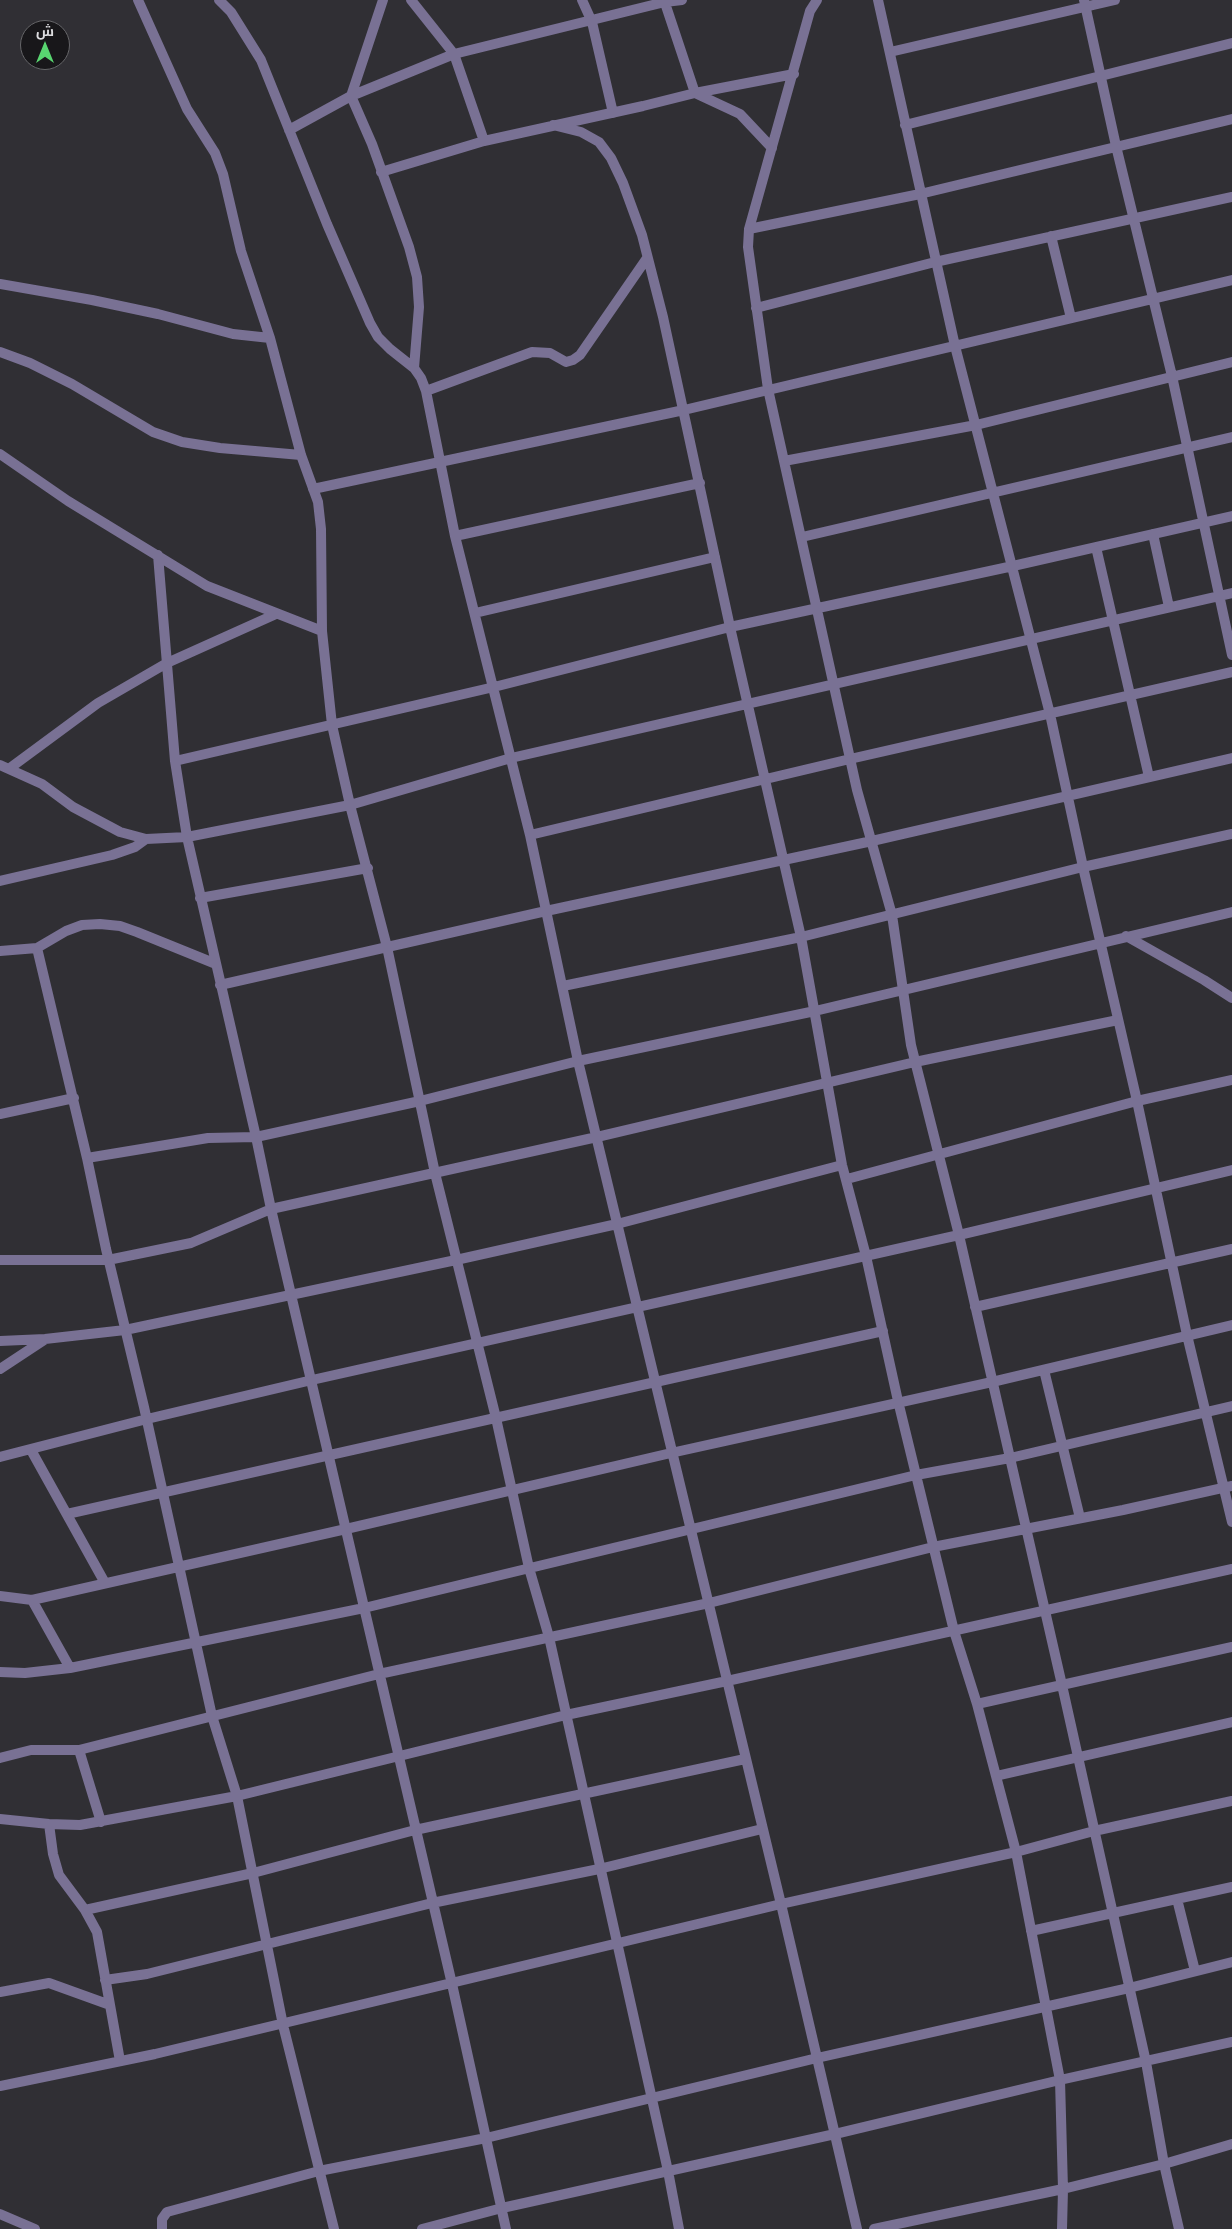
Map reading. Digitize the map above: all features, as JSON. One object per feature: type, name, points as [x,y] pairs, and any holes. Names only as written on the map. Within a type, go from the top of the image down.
[{"type":"street","points":[[138,0],[187,109],[215,153],[223,174],[241,251],[270,338],[320,515],[322,631],[332,725],[350,805],[368,868],[387,947],[435,1173],[476,1344],[496,1418],[530,1568],[549,1638],[599,1869],[652,2098],[679,2229]]},
{"type":"street","points":[[219,0],[230,12],[261,60],[370,323],[378,337],[414,368],[421,378],[426,391],[455,536],[530,835],[578,1061],[598,1137],[671,1453],[709,1603],[857,2229]]},
{"type":"street","points":[[383,0],[351,96],[372,144],[409,247],[417,277],[419,307],[414,368]]},
{"type":"street","points":[[411,0],[454,54],[484,141]]},
{"type":"street","points":[[582,0],[592,22],[613,113]]},
{"type":"street","points":[[289,130],[351,96],[454,54],[592,22],[664,1],[682,0]]},
{"type":"street","points":[[817,0],[810,11],[794,74],[749,229],[748,247],[768,388],[850,759],[892,915],[915,1062],[940,1153],[1062,1686],[1146,2062],[1164,2164],[1179,2229]]},
{"type":"street","points":[[878,0],[955,346],[995,494],[1050,714],[1156,1187],[1187,1335],[1206,1412],[1228,1487],[1232,1522]]},
{"type":"street","points":[[890,52],[1085,4],[1115,0]]},
{"type":"street","points":[[664,1],[695,93],[740,114],[772,148]]},
{"type":"street","points":[[1085,4],[1116,146],[1172,376],[1232,655]]},
{"type":"street","points":[[905,124],[1232,43]]},
{"type":"street","points":[[381,172],[484,141],[695,93],[794,74]]},
{"type":"street","points":[[749,229],[920,194],[1232,119]]},
{"type":"street","points":[[553,125],[581,132],[599,142],[611,158],[623,183],[647,258],[684,410],[730,627],[801,937],[842,1165],[866,1256],[898,1401],[954,1631],[1016,1852],[1060,2080],[1063,2189],[1062,2229]]},
{"type":"street","points":[[756,308],[935,262],[1232,196]]},
{"type":"street","points":[[1051,236],[1071,318]]},
{"type":"street","points":[[426,391],[532,352],[550,353],[566,362],[573,360],[580,355],[647,258]]},
{"type":"street","points":[[313,489],[684,410],[768,388],[1232,280]]},
{"type":"street","points":[[0,284],[111,304],[233,334],[270,338]]},
{"type":"street","points":[[0,352],[30,363],[72,384],[153,432],[182,442],[220,448],[302,455]]},
{"type":"street","points":[[784,461],[976,425],[1232,362]]},
{"type":"street","points":[[802,537],[995,494],[1232,436]]},
{"type":"street","points":[[0,454],[68,501],[207,586],[322,631]]},
{"type":"street","points":[[455,536],[700,484]]},
{"type":"street","points":[[175,761],[494,687],[730,627],[1013,566],[1232,516]]},
{"type":"street","points":[[1153,534],[1169,607]]},
{"type":"street","points":[[1096,547],[1112,622],[1150,777]]},
{"type":"street","points":[[158,555],[175,761],[187,837],[271,1209],[452,1984],[506,2229]]},
{"type":"street","points":[[475,613],[715,557]]},
{"type":"street","points":[[276,614],[167,663],[98,703],[5,766],[42,784],[74,807],[112,828],[146,839],[187,837],[350,805],[511,758],[1232,593]]},
{"type":"street","points":[[530,835],[850,759],[1232,672]]},
{"type":"street","points":[[220,985],[546,911],[784,861],[1232,758]]},
{"type":"street","points":[[563,986],[801,937],[1083,868],[1232,834]]},
{"type":"street","points":[[0,881],[112,855],[135,847],[146,839]]},
{"type":"street","points":[[200,898],[368,868]]},
{"type":"street","points":[[88,1158],[208,1138],[256,1137],[420,1101],[578,1061],[815,1011],[1232,912]]},
{"type":"street","points":[[0,952],[37,948],[66,931],[82,925],[100,924],[120,926],[216,964]]},
{"type":"street","points":[[1126,936],[1232,998]]},
{"type":"street","points":[[37,948],[88,1158],[108,1260],[147,1419],[212,1716],[237,1796],[283,2024],[334,2229]]},
{"type":"street","points":[[0,1260],[108,1260],[191,1243],[271,1209],[598,1137],[915,1062],[1118,1020]]},
{"type":"street","points":[[846,1179],[1137,1101],[1232,1080]]},
{"type":"street","points":[[0,1114],[74,1098]]},
{"type":"street","points":[[0,1341],[45,1339],[125,1330],[617,1224],[842,1165]]},
{"type":"street","points":[[0,1457],[147,1419],[312,1380],[959,1235],[1232,1170]]},
{"type":"street","points":[[975,1307],[1232,1249]]},
{"type":"street","points":[[0,1596],[32,1600],[898,1401],[992,1382],[1232,1325]]},
{"type":"street","points":[[67,1514],[163,1494],[328,1454],[883,1330]]},
{"type":"street","points":[[0,1369],[45,1339]]},
{"type":"street","points":[[1044,1370],[1080,1518]]},
{"type":"street","points":[[0,1672],[25,1673],[70,1668],[196,1644],[364,1608],[916,1475],[1010,1458],[1232,1406]]},
{"type":"street","points":[[31,1450],[105,1583]]},
{"type":"street","points":[[0,1758],[32,1750],[79,1750],[379,1674],[709,1603],[933,1548],[1228,1487]]},
{"type":"street","points":[[0,1819],[80,1825],[237,1796],[566,1715],[1232,1569]]},
{"type":"street","points":[[32,1600],[70,1668]]},
{"type":"street","points":[[976,1704],[1232,1647]]},
{"type":"street","points":[[996,1776],[1232,1722]]},
{"type":"street","points":[[79,1750],[100,1822]]},
{"type":"street","points":[[85,1910],[253,1873],[415,1830],[745,1759]]},
{"type":"street","points":[[0,2086],[283,2024],[781,1904],[1016,1852],[1094,1831],[1232,1801]]},
{"type":"street","points":[[49,1824],[52,1854],[59,1875],[85,1910],[97,1932],[120,2061]]},
{"type":"street","points":[[105,1980],[147,1974],[432,1903],[599,1869],[762,1829]]},
{"type":"street","points":[[1032,1931],[1232,1886]]},
{"type":"street","points":[[1176,1899],[1195,1971]]},
{"type":"street","points":[[162,2229],[162,2219],[167,2212],[319,2171],[486,2138],[817,2058],[1129,1988],[1232,1962]]},
{"type":"street","points":[[0,1992],[49,1983],[110,2005]]},
{"type":"street","points":[[422,2229],[502,2208],[835,2134],[1060,2080],[1232,2042]]},
{"type":"street","points":[[880,2228],[1063,2189],[1164,2164],[1232,2144]]},
{"type":"street","points":[[0,2214],[35,2229]]}]
